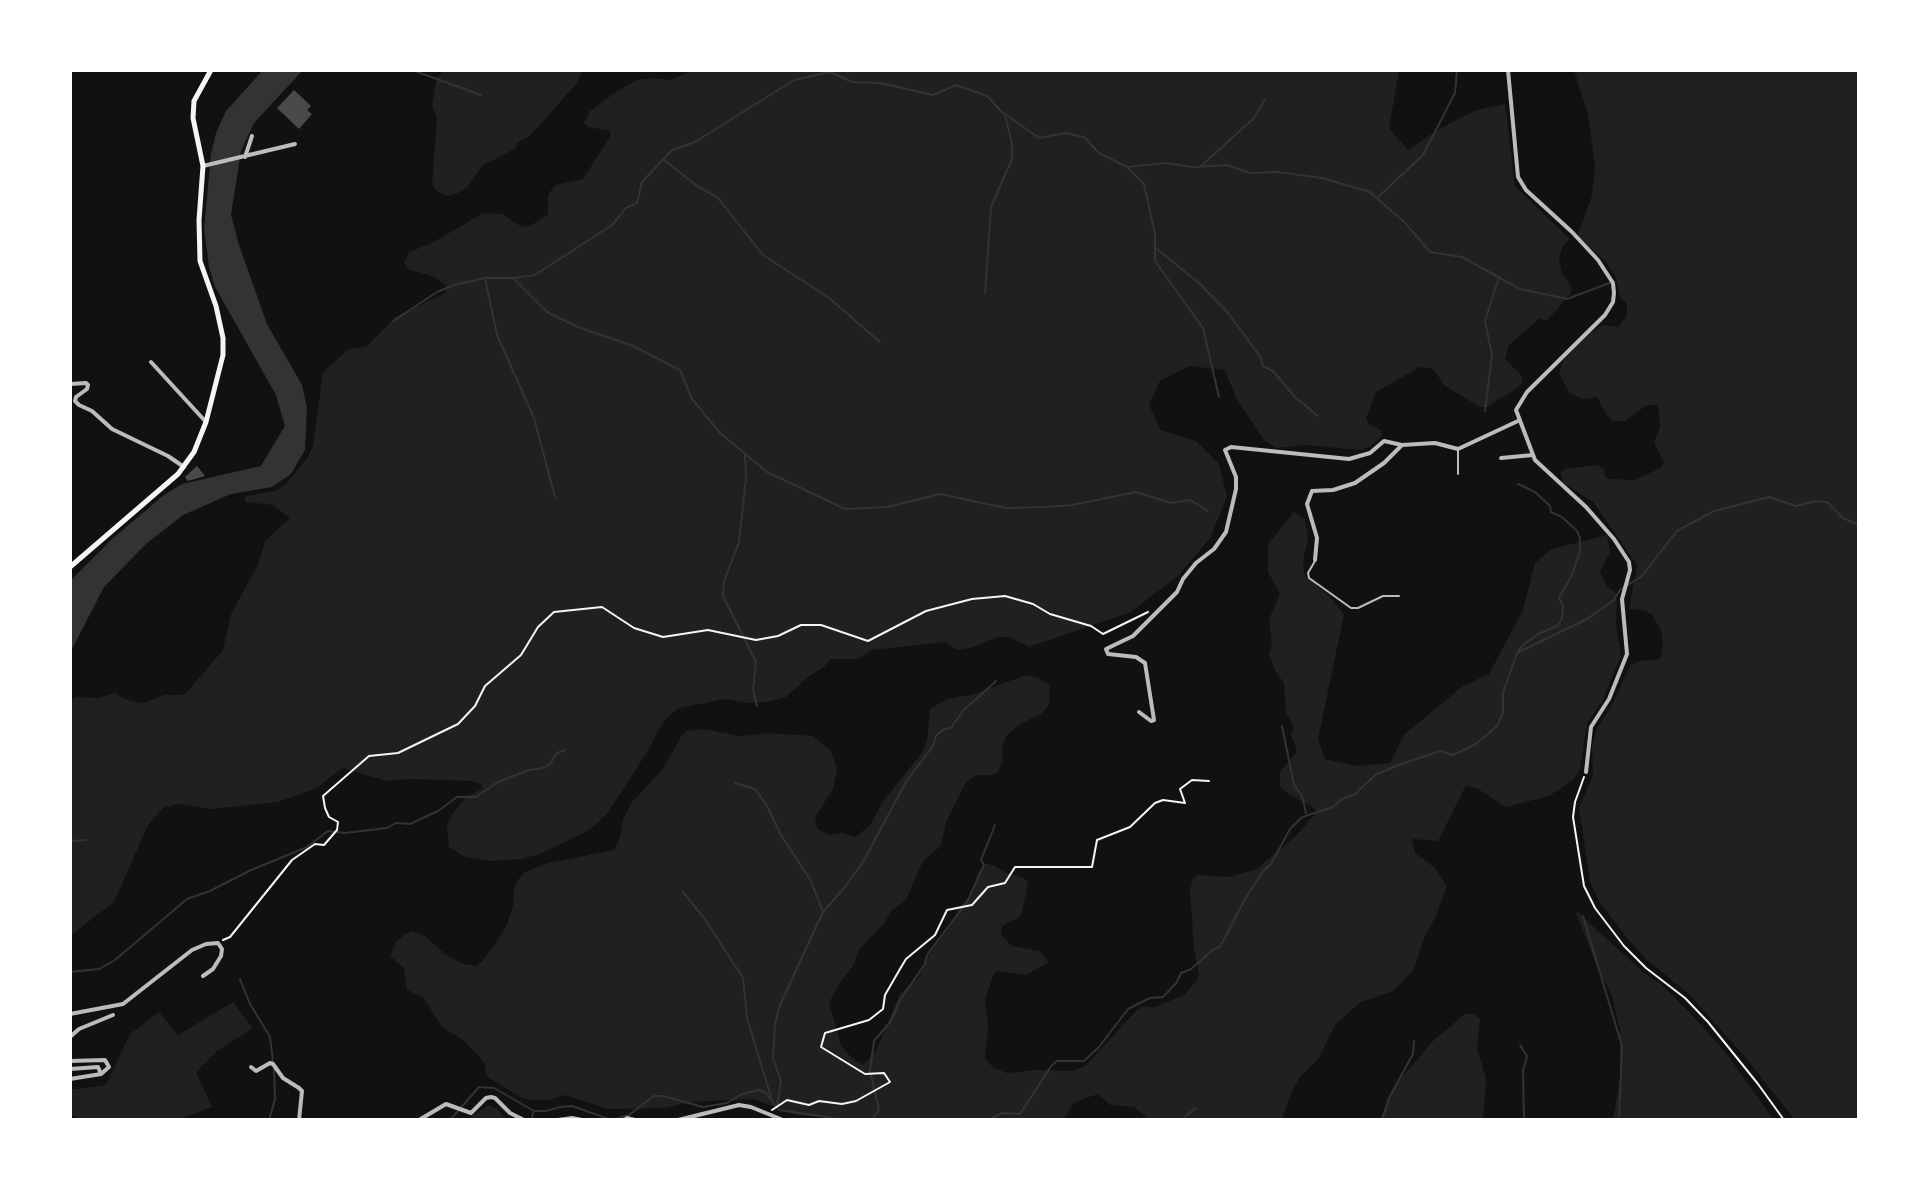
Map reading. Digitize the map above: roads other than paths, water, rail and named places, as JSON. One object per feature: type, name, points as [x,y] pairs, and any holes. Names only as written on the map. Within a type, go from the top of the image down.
[{"type":"main road","points":[[70,567],[184,467],[206,422],[223,355],[223,338],[216,306],[200,261],[199,220],[204,166],[193,126],[193,111],[198,92],[211,70]]},
{"type":"street","points":[[1508,70],[1518,177],[1526,190],[1598,260],[1613,283],[1613,302],[1605,315],[1521,399],[1516,410],[1533,455],[1586,507],[1629,562],[1630,570],[1622,599],[1627,654],[1609,699],[1591,727],[1586,772]]},
{"type":"street","points":[[245,157],[252,136]]},
{"type":"street","points":[[204,166],[295,144]]},
{"type":"street","points":[[151,362],[206,422]]},
{"type":"street","points":[[70,384],[88,385],[76,397],[79,405],[92,411],[112,429],[184,467]]},
{"type":"street","points":[[1139,712],[1154,720],[1145,663],[1140,658],[1110,655],[1106,651],[1108,647],[1133,636],[1177,592],[1190,571],[1214,549],[1226,532],[1236,489],[1236,477],[1226,454],[1227,448],[1349,459],[1370,453],[1384,441],[1402,445],[1435,443],[1458,449],[1518,421]]},
{"type":"street","points":[[1315,560],[1317,538],[1307,504],[1310,493],[1355,483],[1384,463],[1402,445]]},
{"type":"street","points":[[1501,458],[1533,455]]},
{"type":"street","points":[[70,1014],[123,1004],[192,950],[218,943],[222,949],[221,956],[213,969],[203,976]]},
{"type":"street","points":[[70,1037],[79,1029],[113,1015]]},
{"type":"street","points":[[70,1061],[105,1060],[109,1067],[101,1074],[70,1079]]},
{"type":"street","points":[[251,1067],[256,1071],[273,1064],[283,1078],[302,1091],[299,1120]]},
{"type":"street","points":[[70,1069],[98,1067],[101,1074]]},
{"type":"street","points":[[419,1120],[446,1104],[471,1113],[486,1098],[495,1098],[510,1113],[524,1120]]},
{"type":"street","points":[[678,1120],[739,1105],[783,1120]]},
{"type":"street","points":[[558,1120],[582,1120]]},
{"type":"street","points":[[625,1120],[635,1120]]},
{"type":"lane","points":[[1458,449],[1458,474]]},
{"type":"lane","points":[[1315,560],[1308,573],[1309,578],[1351,608],[1358,608],[1383,596],[1399,596]]},
{"type":"waterway","points":[[412,70],[481,95]]},
{"type":"waterway","points":[[1378,197],[1423,155],[1455,93],[1457,70]]},
{"type":"waterway","points":[[393,321],[437,292],[454,285],[485,278],[535,275],[612,225],[626,208],[637,203],[642,182],[672,150],[695,142],[794,80],[830,72],[852,82],[880,83],[933,95],[956,85],[987,96],[1002,112],[1039,138],[1065,133],[1084,137],[1099,153],[1127,167],[1166,163],[1192,167],[1227,165],[1250,173],[1278,172],[1322,178],[1370,192],[1405,223],[1430,252],[1462,257],[1520,289],[1567,299],[1612,282]]},
{"type":"waterway","points":[[1200,167],[1254,118],[1265,99]]},
{"type":"waterway","points":[[985,293],[991,207],[1012,159],[1005,115]]},
{"type":"waterway","points":[[663,159],[697,186],[717,197],[763,255],[829,298],[880,342]]},
{"type":"waterway","points":[[1128,168],[1144,184],[1155,234],[1155,261],[1203,328],[1219,397]]},
{"type":"waterway","points":[[1157,249],[1199,283],[1228,313],[1260,356],[1263,366],[1273,371],[1295,397],[1318,416]]},
{"type":"waterway","points":[[1485,411],[1492,355],[1485,321],[1499,277]]},
{"type":"waterway","points":[[485,278],[497,335],[534,418],[555,497]]},
{"type":"waterway","points":[[514,279],[547,312],[578,327],[633,346],[680,370],[692,399],[720,433],[767,472],[845,509],[887,507],[940,494],[1006,508],[1046,507],[1136,492],[1171,503],[1190,500],[1208,511]]},
{"type":"waterway","points":[[745,455],[746,478],[739,542],[724,581],[723,596],[756,662],[753,689],[757,706]]},
{"type":"waterway","points":[[988,1120],[1002,1113],[1020,1114],[1052,1065],[1057,1061],[1084,1061],[1099,1047],[1128,1009],[1150,998],[1163,997],[1181,973],[1220,947],[1244,901],[1271,864],[1290,829],[1302,817],[1333,807],[1342,799],[1354,795],[1375,775],[1401,764],[1440,751],[1453,755],[1476,744],[1497,726],[1503,713],[1503,693],[1517,653],[1524,644],[1557,626],[1562,619],[1563,606],[1559,598],[1572,575],[1580,551],[1577,531],[1562,517],[1551,512],[1550,506],[1535,492],[1518,484]]},
{"type":"waterway","points":[[1519,652],[1587,619],[1613,601],[1620,590],[1642,576],[1677,531],[1714,511],[1769,497],[1796,506],[1827,502],[1843,518],[1859,525]]},
{"type":"waterway","points":[[777,1106],[781,1081],[773,1058],[775,1024],[780,1005],[823,912],[863,862],[906,782],[933,746],[936,736],[944,729],[951,728],[963,711],[996,681]]},
{"type":"waterway","points":[[1282,726],[1294,785],[1302,796],[1306,813]]},
{"type":"waterway","points":[[70,972],[99,969],[115,960],[187,899],[307,847],[328,831],[345,833],[387,828],[396,823],[410,824],[438,811],[457,797],[476,797],[498,782],[543,768],[557,753],[565,750]]},
{"type":"waterway","points":[[735,783],[755,789],[766,804],[781,835],[811,881],[823,912]]},
{"type":"waterway","points":[[873,1118],[879,1110],[870,1071],[874,1041],[891,1021],[900,1000],[925,964],[927,955],[967,902],[984,865],[981,860],[995,825]]},
{"type":"waterway","points":[[70,841],[86,840]]},
{"type":"waterway","points":[[683,892],[743,978],[747,1018],[771,1097]]},
{"type":"waterway","points":[[1583,916],[1622,1046],[1619,1120]]},
{"type":"waterway","points":[[240,979],[249,1002],[270,1037],[273,1062]]},
{"type":"waterway","points":[[1382,1120],[1389,1098],[1413,1054],[1414,1041]]},
{"type":"waterway","points":[[1520,1045],[1527,1056],[1523,1071],[1524,1120]]},
{"type":"waterway","points":[[269,1120],[275,1099],[274,1068]]},
{"type":"waterway","points":[[450,1120],[479,1087],[494,1088],[534,1111],[572,1106],[612,1120],[629,1115],[654,1096],[703,1107],[727,1103],[742,1094],[759,1090],[766,1093],[779,1110],[846,1120]]},
{"type":"waterway","points":[[1181,1120],[1196,1108]]},
{"type":"waterway","points":[[531,1120],[534,1111]]},
{"type":"waterway","points":[[862,1120],[875,1120]]}]
